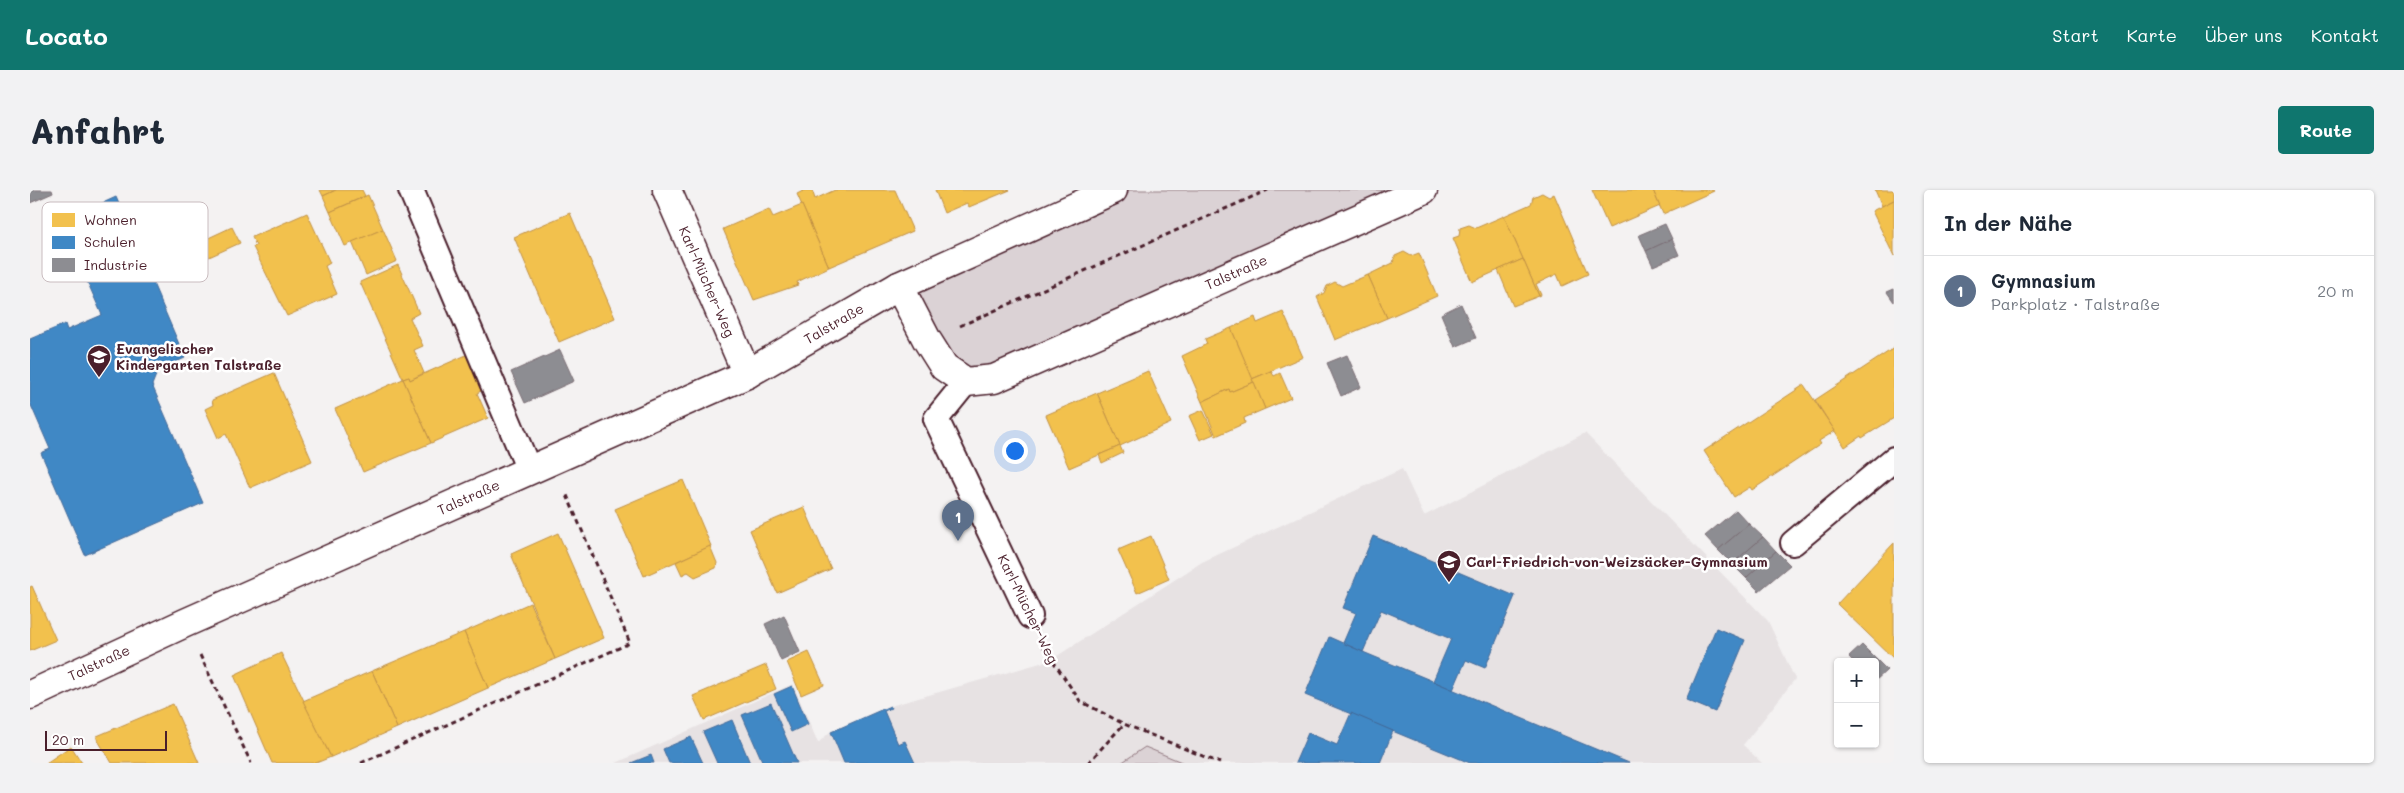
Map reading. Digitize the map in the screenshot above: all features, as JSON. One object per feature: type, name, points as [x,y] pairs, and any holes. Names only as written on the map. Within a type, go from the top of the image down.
[{"type":"street","name":"Karl-Mücher-Weg","points":[[667,190],[747,374]]},
{"type":"street","name":"Talstraße","points":[[30,695],[185,623],[747,374],[899,286],[1113,190]]},
{"type":"street","name":"Talstraße","points":[[966,382],[994,379],[1423,190]]},
{"type":"street","points":[[899,286],[927,340],[944,367],[966,382]]},
{"type":"lane","points":[[411,190],[541,465]]},
{"type":"lane","name":"Karl-Mücher-Weg","points":[[966,382],[936,419],[1030,616]]},
{"type":"lane","points":[[1793,543],[1894,459]]},
{"type":"path","points":[[927,340],[1268,190]]},
{"type":"path","points":[[361,763],[630,643],[541,465]]},
{"type":"path","name":"Karl-Mücher-Weg","points":[[1030,616],[1045,650],[1080,701],[1124,724],[1220,763]]},
{"type":"path","points":[[185,623],[251,763]]},
{"type":"path","points":[[1088,763],[1124,724]]},
{"type":"shaded area","points":[[1121,190],[1430,190],[968,379],[902,287]]},
{"type":"shaded area","name":"Carl-Friedrich-von-Weizsäcker-Gymnasium","points":[[1585,433],[1768,621],[1795,679],[1743,745],[1762,763],[616,763],[793,684],[818,743],[831,731],[894,705],[1051,660],[1202,562],[1402,469],[1424,516]]},
{"type":"shaded area","points":[[1145,747],[1184,763],[1121,763]]},
{"type":"building: Wohnen","points":[[320,190],[336,190],[323,196]]},
{"type":"building: Wohnen","points":[[336,190],[362,190],[365,196],[330,212],[323,196]]},
{"type":"building: Wohnen","points":[[805,190],[812,190],[815,199],[835,190],[895,190],[913,231],[829,267],[797,194]]},
{"type":"building: Wohnen","points":[[935,190],[1010,190],[969,207],[967,203],[944,213]]},
{"type":"building: Wohnen","points":[[1592,190],[1653,190],[1660,206],[1609,228]]},
{"type":"building: Wohnen","points":[[1653,190],[1713,190],[1714,191],[1663,214]]},
{"type":"building: Wohnen","points":[[1875,190],[1894,190],[1894,200],[1882,206]]},
{"type":"building: Wohnen","points":[[1542,193],[1549,197],[1554,194],[1588,274],[1562,286],[1557,274],[1536,284],[1541,295],[1539,296],[1504,216],[1531,204],[1533,197]]},
{"type":"building: Wohnen","points":[[368,195],[383,229],[345,246],[330,212]]},
{"type":"building: Wohnen","points":[[1894,200],[1894,256],[1872,211]]},
{"type":"building: Wohnen","points":[[802,205],[829,267],[797,282],[798,285],[754,300],[723,229],[769,209],[773,217]]},
{"type":"building: Wohnen","points":[[307,213],[330,263],[325,266],[337,294],[287,316],[253,247],[256,246],[252,237]]},
{"type":"building: Wohnen","points":[[570,213],[615,318],[559,342],[514,237]]},
{"type":"building: Wohnen","points":[[1504,216],[1523,259],[1472,282],[1453,238],[1459,236],[1460,228],[1469,225],[1476,228]]},
{"type":"building: Wohnen","points":[[232,227],[240,243],[209,257],[208,238]]},
{"type":"building: Wohnen","points":[[383,229],[397,261],[366,275],[352,242]]},
{"type":"building: Wohnen","points":[[1404,252],[1411,256],[1419,253],[1437,296],[1387,318],[1368,275],[1393,263],[1395,256]]},
{"type":"building: Wohnen","points":[[1523,259],[1539,296],[1513,306],[1498,270]]},
{"type":"building: Wohnen","points":[[398,265],[419,313],[410,318],[423,346],[414,350],[424,373],[410,380],[409,377],[403,379],[360,282]]},
{"type":"building: Wohnen","points":[[1368,275],[1387,318],[1335,340],[1317,297],[1324,293],[1327,286],[1335,282],[1342,286]]},
{"type":"building: Wohnen","points":[[1283,312],[1303,357],[1252,379],[1231,328],[1255,317],[1257,323]]},
{"type":"building: Wohnen","points":[[1231,328],[1254,382],[1230,392],[1229,389],[1202,402],[1182,356],[1207,344],[1205,339]]},
{"type":"building: Wohnen","points":[[1894,348],[1894,418],[1845,447],[1815,400]]},
{"type":"building: Wohnen","points":[[473,352],[489,387],[477,393],[488,418],[431,443],[403,379],[409,377],[410,380]]},
{"type":"building: Wohnen","points":[[1148,371],[1171,423],[1120,446],[1097,393]]},
{"type":"building: Wohnen","points":[[1271,371],[1274,376],[1280,373],[1291,398],[1265,409],[1252,379]]},
{"type":"building: Wohnen","points":[[274,373],[312,461],[250,488],[226,434],[218,438],[205,409],[213,405],[212,400]]},
{"type":"building: Wohnen","points":[[403,379],[431,443],[363,472],[335,409]]},
{"type":"building: Wohnen","points":[[1254,382],[1265,409],[1244,418],[1245,423],[1216,436],[1202,402],[1229,389],[1230,392]]},
{"type":"building: Wohnen","points":[[1804,385],[1835,431],[1819,441],[1821,444],[1752,490],[1750,487],[1734,497],[1704,451]]},
{"type":"building: Wohnen","points":[[1097,393],[1120,446],[1069,468],[1046,415]]},
{"type":"building: Wohnen","points":[[1203,410],[1214,434],[1200,440],[1189,416]]},
{"type":"building: Wohnen","points":[[1120,446],[1123,453],[1102,463],[1099,455]]},
{"type":"building: Wohnen","points":[[683,480],[711,546],[644,576],[615,509]]},
{"type":"building: Wohnen","points":[[804,507],[831,569],[777,593],[750,530]]},
{"type":"building: Wohnen","points":[[558,533],[604,638],[555,659],[511,554]]},
{"type":"building: Wohnen","points":[[1151,536],[1169,579],[1137,593],[1118,550]]},
{"type":"building: Wohnen","points":[[1894,543],[1894,659],[1837,604]]},
{"type":"building: Wohnen","points":[[710,546],[717,563],[716,568],[695,577],[688,572],[682,575],[676,562]]},
{"type":"building: Wohnen","points":[[32,586],[56,640],[30,651],[30,587]]},
{"type":"building: Wohnen","points":[[530,603],[555,659],[488,688],[464,632]]},
{"type":"building: Wohnen","points":[[464,632],[488,688],[397,728],[372,671]]},
{"type":"building: Wohnen","points":[[809,652],[824,685],[801,695],[787,662]]},
{"type":"building: Wohnen","points":[[281,653],[331,757],[316,763],[272,763],[234,675]]},
{"type":"building: Wohnen","points":[[766,665],[776,689],[704,720],[693,696]]},
{"type":"building: Wohnen","points":[[372,671],[397,728],[331,757],[303,701]]},
{"type":"building: Wohnen","points":[[173,704],[199,763],[112,763],[97,736]]},
{"type":"building: Wohnen","points":[[71,746],[82,763],[46,763]]},
{"type":"building: Schulen","points":[[116,197],[118,202],[105,202]]},
{"type":"building: Schulen","points":[[87,282],[152,282],[185,358],[158,370],[152,385],[203,503],[85,555],[41,453],[50,449],[30,403],[30,339],[65,324],[67,330],[102,315]]},
{"type":"building: Schulen","points":[[1373,536],[1515,596],[1485,668],[1466,660],[1453,690],[1433,681],[1451,639],[1381,610],[1363,652],[1343,643],[1356,613],[1343,608]]},
{"type":"building: Schulen","points":[[1716,628],[1745,640],[1715,712],[1686,700]]},
{"type":"building: Schulen","points":[[1329,637],[1629,763],[1470,763],[1305,695]]},
{"type":"building: Schulen","points":[[792,686],[808,724],[791,732],[774,694]]},
{"type":"building: Schulen","points":[[771,703],[797,763],[763,763],[742,715]]},
{"type":"building: Schulen","points":[[890,706],[891,708],[884,711],[898,744],[905,741],[915,763],[844,763],[831,732]]},
{"type":"building: Schulen","points":[[1351,713],[1393,731],[1380,763],[1295,763],[1308,733],[1337,745]]},
{"type":"building: Schulen","points":[[732,720],[750,763],[717,763],[703,732]]},
{"type":"building: Schulen","points":[[691,737],[703,763],[669,763],[663,749]]},
{"type":"building: Schulen","points":[[651,755],[654,763],[631,763]]},
{"type":"building: Industrie","points":[[30,190],[52,190],[53,193],[30,203]]},
{"type":"building: Industrie","points":[[1665,224],[1672,239],[1646,251],[1639,235]]},
{"type":"building: Industrie","points":[[1672,239],[1679,255],[1653,266],[1646,251]]},
{"type":"building: Industrie","points":[[1894,289],[1894,302],[1887,292]]},
{"type":"building: Industrie","points":[[1461,304],[1476,338],[1455,347],[1441,314]]},
{"type":"building: Industrie","points":[[560,350],[574,381],[525,403],[511,372]]},
{"type":"building: Industrie","points":[[1347,355],[1361,387],[1341,396],[1327,363]]},
{"type":"building: Industrie","points":[[1736,510],[1749,524],[1718,550],[1705,536]]},
{"type":"building: Industrie","points":[[1749,524],[1763,537],[1732,564],[1718,550]]},
{"type":"building: Industrie","points":[[1763,537],[1776,551],[1746,578],[1732,564]]},
{"type":"building: Industrie","points":[[1776,551],[1790,565],[1759,591],[1746,578]]},
{"type":"building: Industrie","points":[[784,615],[800,652],[781,661],[765,624]]},
{"type":"building: Industrie","points":[[1862,645],[1875,658],[1850,658]]},
{"type":"building: Industrie","points":[[1879,662],[1887,670],[1879,677]]},
{"type":"place","name":"Evangelischer Kindergarten Talstraße","points":[[99,378]]},
{"type":"place","name":"Gymnasium","points":[[958,541]]},
{"type":"place","name":"Carl-Friedrich-von-Weizsäcker-Gymnasium","points":[[1449,583]]}]
